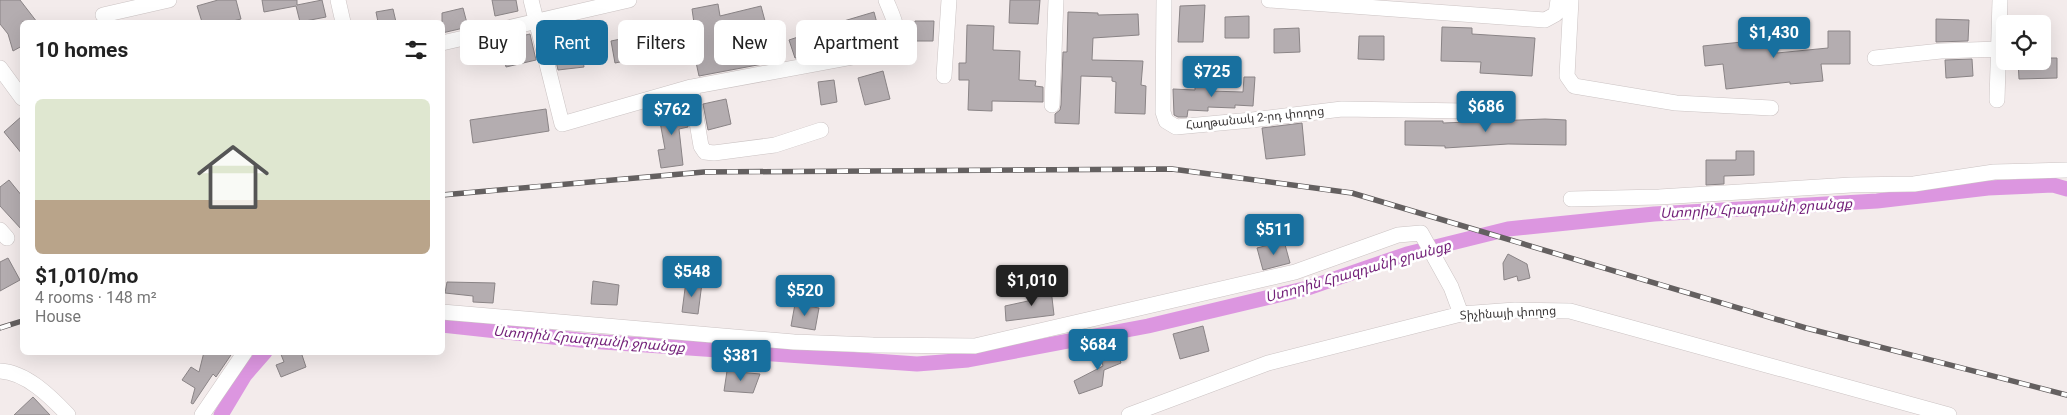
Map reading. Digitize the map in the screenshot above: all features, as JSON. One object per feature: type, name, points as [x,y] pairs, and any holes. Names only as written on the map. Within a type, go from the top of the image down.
[{"type":"street","points":[[103,16],[169,0]]},
{"type":"street","points":[[338,0],[343,20]]},
{"type":"street","points":[[531,0],[562,124],[691,87],[891,50],[897,41],[897,31],[886,0]]},
{"type":"street","points":[[445,42],[629,0]]},
{"type":"street","points":[[944,76],[949,0]]},
{"type":"street","points":[[1052,105],[1056,0]]},
{"type":"street","name":"Հաղթանակ 2-րդ փողոց","points":[[1164,0],[1164,112],[1166,122],[1176,126],[1252,120],[1342,109],[1466,111]]},
{"type":"street","points":[[1268,0],[1545,20],[1556,14],[1558,0]]},
{"type":"street","points":[[1571,0],[1567,76],[1574,86],[1676,103],[1771,108]]},
{"type":"street","points":[[1999,15],[2000,0]]},
{"type":"street","points":[[1875,58],[1941,51],[1996,49]]},
{"type":"street","points":[[0,68],[20,95]]},
{"type":"street","points":[[1997,100],[1998,70]]},
{"type":"street","points":[[691,87],[701,146],[705,152],[714,153],[775,145],[821,130]]},
{"type":"street","points":[[1571,199],[1659,196],[1851,184],[1914,184],[1994,172],[2067,170]]},
{"type":"street","points":[[445,312],[794,342],[975,346],[1295,272],[1398,235],[1421,233],[1451,287],[1461,314]]},
{"type":"street","name":"Տիչինայի փողոց","points":[[1129,415],[1268,363],[1461,314],[1515,310],[1570,311],[1949,415]]},
{"type":"street","points":[[202,415],[243,355]]},
{"type":"street","points":[[0,371],[20,376],[53,400],[68,415]]},
{"type":"building","points":[[0,0],[20,0],[35,20],[20,20],[20,47],[13,51],[8,34],[0,24]]},
{"type":"building","points":[[218,0],[236,0],[241,19],[201,20],[197,6]]},
{"type":"building","points":[[262,0],[297,0],[297,5],[322,0],[326,17],[300,20],[296,6],[264,12]]},
{"type":"building","points":[[492,0],[516,0],[518,11],[495,16]]},
{"type":"building","points":[[1010,0],[1040,0],[1038,24],[1009,23]]},
{"type":"building","points":[[718,4],[720,16],[761,6],[765,20],[714,20],[714,65],[757,65],[699,76],[697,65],[704,65],[704,20],[694,20],[692,9]]},
{"type":"building","points":[[1205,5],[1203,42],[1178,42],[1180,6]]},
{"type":"building","points":[[463,8],[466,20],[460,20],[460,29],[445,32],[445,20],[442,20],[442,13]]},
{"type":"building","points":[[393,9],[396,20],[378,20],[376,12]]},
{"type":"building","points":[[874,12],[876,20],[847,20]]},
{"type":"building","points":[[1068,12],[1098,13],[1098,15],[1138,14],[1139,35],[1093,38],[1092,60],[1143,61],[1141,85],[1146,86],[1145,114],[1115,113],[1116,82],[1112,81],[1112,77],[1081,76],[1079,124],[1055,123],[1055,114],[1060,110],[1061,105],[1063,52],[1067,52]]},
{"type":"building","points":[[1249,16],[1249,38],[1225,38],[1225,17]]},
{"type":"building","points":[[1936,19],[1969,20],[1968,41],[1936,42]]},
{"type":"building","points":[[917,21],[934,21],[933,41],[917,41]]},
{"type":"building","points":[[1773,24],[1777,53],[1828,48],[1828,31],[1850,31],[1850,64],[1821,64],[1823,81],[1790,84],[1790,82],[1726,89],[1723,64],[1705,66],[1703,46],[1742,42],[1741,27]]},
{"type":"building","points":[[967,25],[994,26],[993,50],[1020,51],[1019,80],[1036,81],[1035,86],[1043,87],[1043,102],[992,101],[992,111],[968,110],[969,80],[959,80],[959,63],[966,63]]},
{"type":"building","points":[[1442,27],[1472,28],[1472,34],[1535,38],[1532,76],[1480,73],[1481,62],[1441,61]]},
{"type":"building","points":[[1299,28],[1300,52],[1274,53],[1274,29]]},
{"type":"building","points":[[530,34],[536,60],[526,62],[526,35]]},
{"type":"building","points":[[1359,36],[1384,36],[1384,60],[1358,59]]},
{"type":"building","points":[[796,38],[796,58],[795,58],[789,40]]},
{"type":"building","points":[[618,40],[618,62],[615,63],[611,41]]},
{"type":"building","points":[[2051,58],[2057,58],[2057,78],[2019,79],[2018,70],[2051,70]]},
{"type":"building","points":[[1972,59],[1973,76],[1946,78],[1945,60]]},
{"type":"building","points":[[557,65],[584,65],[584,67],[558,70]]},
{"type":"building","points":[[883,71],[890,99],[865,105],[858,78]]},
{"type":"building","points":[[1244,77],[1255,77],[1253,106],[1235,105],[1235,108],[1208,107],[1208,111],[1188,110],[1187,117],[1174,115],[1173,89],[1195,90],[1195,85],[1209,86],[1209,91],[1243,92]]},
{"type":"building","points":[[834,80],[837,102],[821,105],[818,82]]},
{"type":"building","points":[[726,99],[731,124],[708,130],[703,104]]},
{"type":"building","points":[[680,107],[680,109],[685,108],[688,127],[679,129],[683,165],[661,168],[658,150],[665,149],[658,111]]},
{"type":"building","points":[[546,109],[549,131],[473,143],[470,120]]},
{"type":"building","points":[[20,118],[20,152],[4,132]]},
{"type":"building","points":[[1545,119],[1566,120],[1566,145],[1508,144],[1445,148],[1445,146],[1405,145],[1405,121],[1443,121],[1443,123]]},
{"type":"building","points":[[1302,123],[1305,155],[1266,159],[1262,128]]},
{"type":"building","points":[[1736,151],[1754,151],[1754,175],[1724,176],[1724,184],[1706,185],[1706,160],[1736,160]]},
{"type":"building","points":[[9,180],[20,194],[20,228],[0,206],[0,187]]},
{"type":"building","points":[[1284,241],[1290,263],[1263,270],[1257,248]]},
{"type":"building","points":[[1508,254],[1527,264],[1530,278],[1518,281],[1517,276],[1504,280],[1503,263]]},
{"type":"building","points":[[8,258],[20,280],[0,291],[0,262]]},
{"type":"building","points":[[593,281],[619,285],[617,305],[591,304]]},
{"type":"building","points":[[686,281],[702,283],[698,314],[682,312]]},
{"type":"building","points":[[447,282],[495,283],[493,303],[473,302],[473,296],[445,293]]},
{"type":"building","points":[[1051,289],[1054,315],[1006,321],[1005,306],[1028,301],[1029,292]]},
{"type":"building","points":[[795,304],[819,308],[815,330],[791,326]]},
{"type":"building","points":[[1203,326],[1209,351],[1180,359],[1173,334]]},
{"type":"building","points":[[1116,347],[1121,363],[1104,370],[1102,386],[1079,394],[1074,381],[1103,366],[1099,351]]},
{"type":"building","points":[[203,355],[231,355],[216,377],[213,374],[193,404],[191,403],[195,388],[182,380],[191,367],[199,372]]},
{"type":"building","points":[[281,355],[302,355],[306,367],[281,377],[276,365],[284,362]]},
{"type":"building","points":[[727,371],[760,374],[753,393],[724,391]]},
{"type":"building","points":[[33,397],[50,415],[14,415]]},
{"type":"waterway","name":"Ստորին Հրազդանի ջրանցք","points":[[445,325],[589,341],[917,364],[968,360],[1148,326],[1308,288],[1407,254],[1508,229],[1654,214],[1877,201],[1988,188],[2053,185],[2067,189]]},
{"type":"waterway","name":"Ստորին Հրազդանի ջրանցք","points":[[221,415],[245,375],[262,355]]},
{"type":"railway","points":[[445,195],[704,172],[1172,169],[1352,193],[1806,328],[2067,395]]},
{"type":"railway","points":[[0,328],[20,322]]}]
